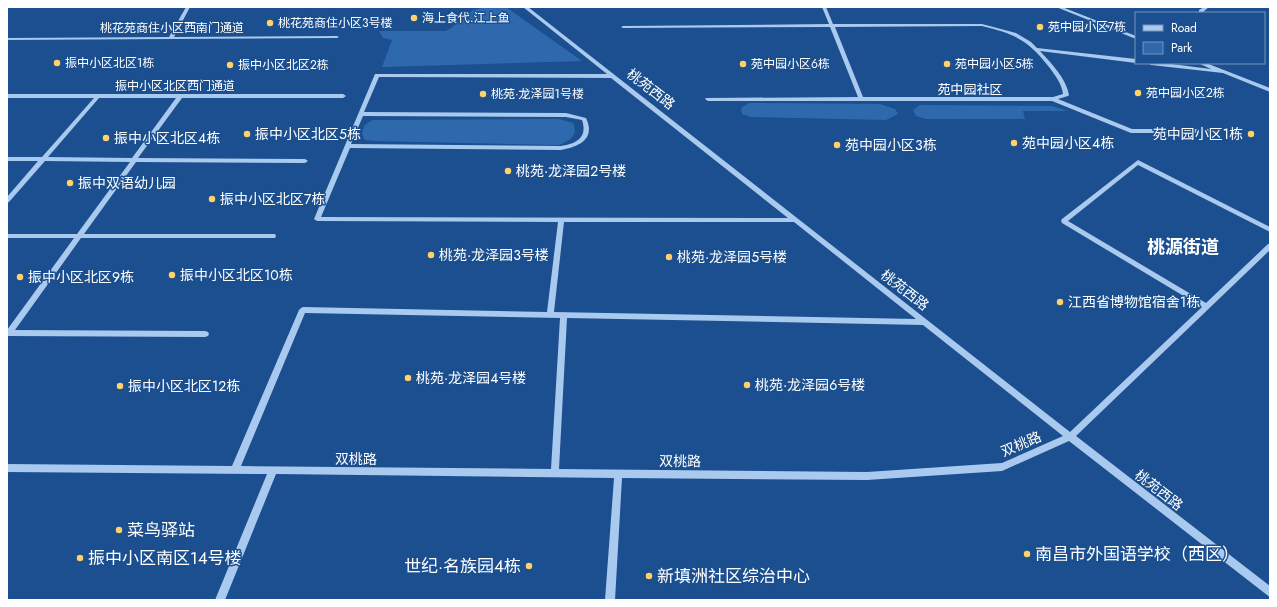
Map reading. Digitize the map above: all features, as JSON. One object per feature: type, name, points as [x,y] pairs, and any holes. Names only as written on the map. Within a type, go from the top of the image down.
[{"type":"street","points":[[171,38],[188,7]]},
{"type":"street","name":"桃苑西路","points":[[525,7],[1070,437],[1270,592]]},
{"type":"street","points":[[824,7],[861,99]]},
{"type":"street","points":[[1058,7],[1135,38]]},
{"type":"street","points":[[1201,11],[1207,7]]},
{"type":"street","points":[[623,27],[982,25],[1006,31],[1027,40],[1038,49],[1065,86],[1066,95],[1053,99],[708,99]]},
{"type":"street","name":"桃花苑商住小区西南门通道","points":[[7,39],[338,38]]},
{"type":"street","points":[[1038,49],[1135,61]]},
{"type":"street","points":[[1159,64],[1224,72]]},
{"type":"street","points":[[1204,64],[1270,90]]},
{"type":"street","points":[[612,76],[377,75],[317,219],[795,220]]},
{"type":"street","name":"振中小区北区西门通道","points":[[7,96],[343,96]]},
{"type":"street","points":[[7,201],[98,96]]},
{"type":"street","points":[[8,333],[180,96]]},
{"type":"street","points":[[1053,99],[1131,131],[1216,131]]},
{"type":"street","points":[[348,146],[561,148],[572,147],[581,141],[586,134],[588,127],[584,119],[566,115],[361,114]]},
{"type":"street","points":[[7,159],[305,161]]},
{"type":"street","points":[[1206,306],[1064,221],[1138,162],[1270,230]]},
{"type":"street","points":[[550,315],[561,219]]},
{"type":"street","points":[[7,236],[273,236]]},
{"type":"street","name":"双桃路","points":[[7,468],[867,476],[1002,467],[1070,437],[1270,246]]},
{"type":"street","points":[[236,470],[303,310],[925,322]]},
{"type":"street","points":[[555,473],[564,316]]},
{"type":"street","points":[[8,333],[205,334]]},
{"type":"street","points":[[220,600],[273,471]]},
{"type":"street","points":[[610,600],[618,473]]},
{"type":"green space","points":[[486,7],[506,7],[582,61],[382,67],[392,40],[383,38],[379,31],[445,31],[450,29],[473,10]]},
{"type":"green space","points":[[749,103],[880,104],[895,109],[898,114],[886,120],[751,117],[742,114],[741,108]]},
{"type":"green space","points":[[920,105],[1052,106],[1068,111],[1023,111],[1025,119],[926,119],[916,116],[913,110]]},
{"type":"green space","points":[[559,119],[573,123],[575,131],[574,135],[569,140],[559,145],[374,141],[365,140],[362,134],[364,126],[372,120]]},
{"type":"place","name":"海上食代.江上鱼","points":[[414,18]]},
{"type":"place","name":"桃花苑商住小区3号楼","points":[[270,23]]},
{"type":"place","name":"苑中园小区7栋","points":[[1040,27]]},
{"type":"place","name":"振中小区北区1栋","points":[[57,63]]},
{"type":"place","name":"苑中园小区6栋","points":[[743,64]]},
{"type":"place","name":"苑中园小区5栋","points":[[947,64]]},
{"type":"place","name":"振中小区北区2栋","points":[[230,65]]},
{"type":"place","name":"苑中园小区2栋","points":[[1138,93]]},
{"type":"place","name":"桃苑·龙泽园1号楼","points":[[483,94]]},
{"type":"place","name":"振中小区北区5栋","points":[[247,134]]},
{"type":"place","name":"苑中园小区1栋","points":[[1251,134]]},
{"type":"place","name":"振中小区北区4栋","points":[[106,138]]},
{"type":"place","name":"苑中园小区4栋","points":[[1014,143]]},
{"type":"place","name":"苑中园小区3栋","points":[[837,145]]},
{"type":"place","name":"桃苑·龙泽园2号楼","points":[[508,171]]},
{"type":"place","name":"振中双语幼儿园","points":[[70,183]]},
{"type":"place","name":"振中小区北区7栋","points":[[212,199]]},
{"type":"place","name":"桃苑·龙泽园3号楼","points":[[431,255]]},
{"type":"place","name":"桃苑·龙泽园5号楼","points":[[669,257]]},
{"type":"place","name":"振中小区北区10栋","points":[[172,275]]},
{"type":"place","name":"振中小区北区9栋","points":[[20,277]]},
{"type":"place","name":"江西省博物馆宿舍1栋","points":[[1060,302]]},
{"type":"place","name":"桃苑·龙泽园4号楼","points":[[408,378]]},
{"type":"place","name":"桃苑·龙泽园6号楼","points":[[747,385]]},
{"type":"place","name":"振中小区北区12栋","points":[[120,386]]},
{"type":"place","name":"菜鸟驿站","points":[[119,530]]},
{"type":"place","name":"南昌市外国语学校（西区）","points":[[1027,554]]},
{"type":"place","name":"振中小区南区14号楼","points":[[80,558]]},
{"type":"place","name":"世纪·名族园4栋","points":[[529,566]]},
{"type":"place","name":"新填洲社区综治中心","points":[[649,576]]},
{"type":"district","name":"苑中园社区","points":[[970,89]]},
{"type":"district","name":"桃源街道","points":[[1183,247]]}]
